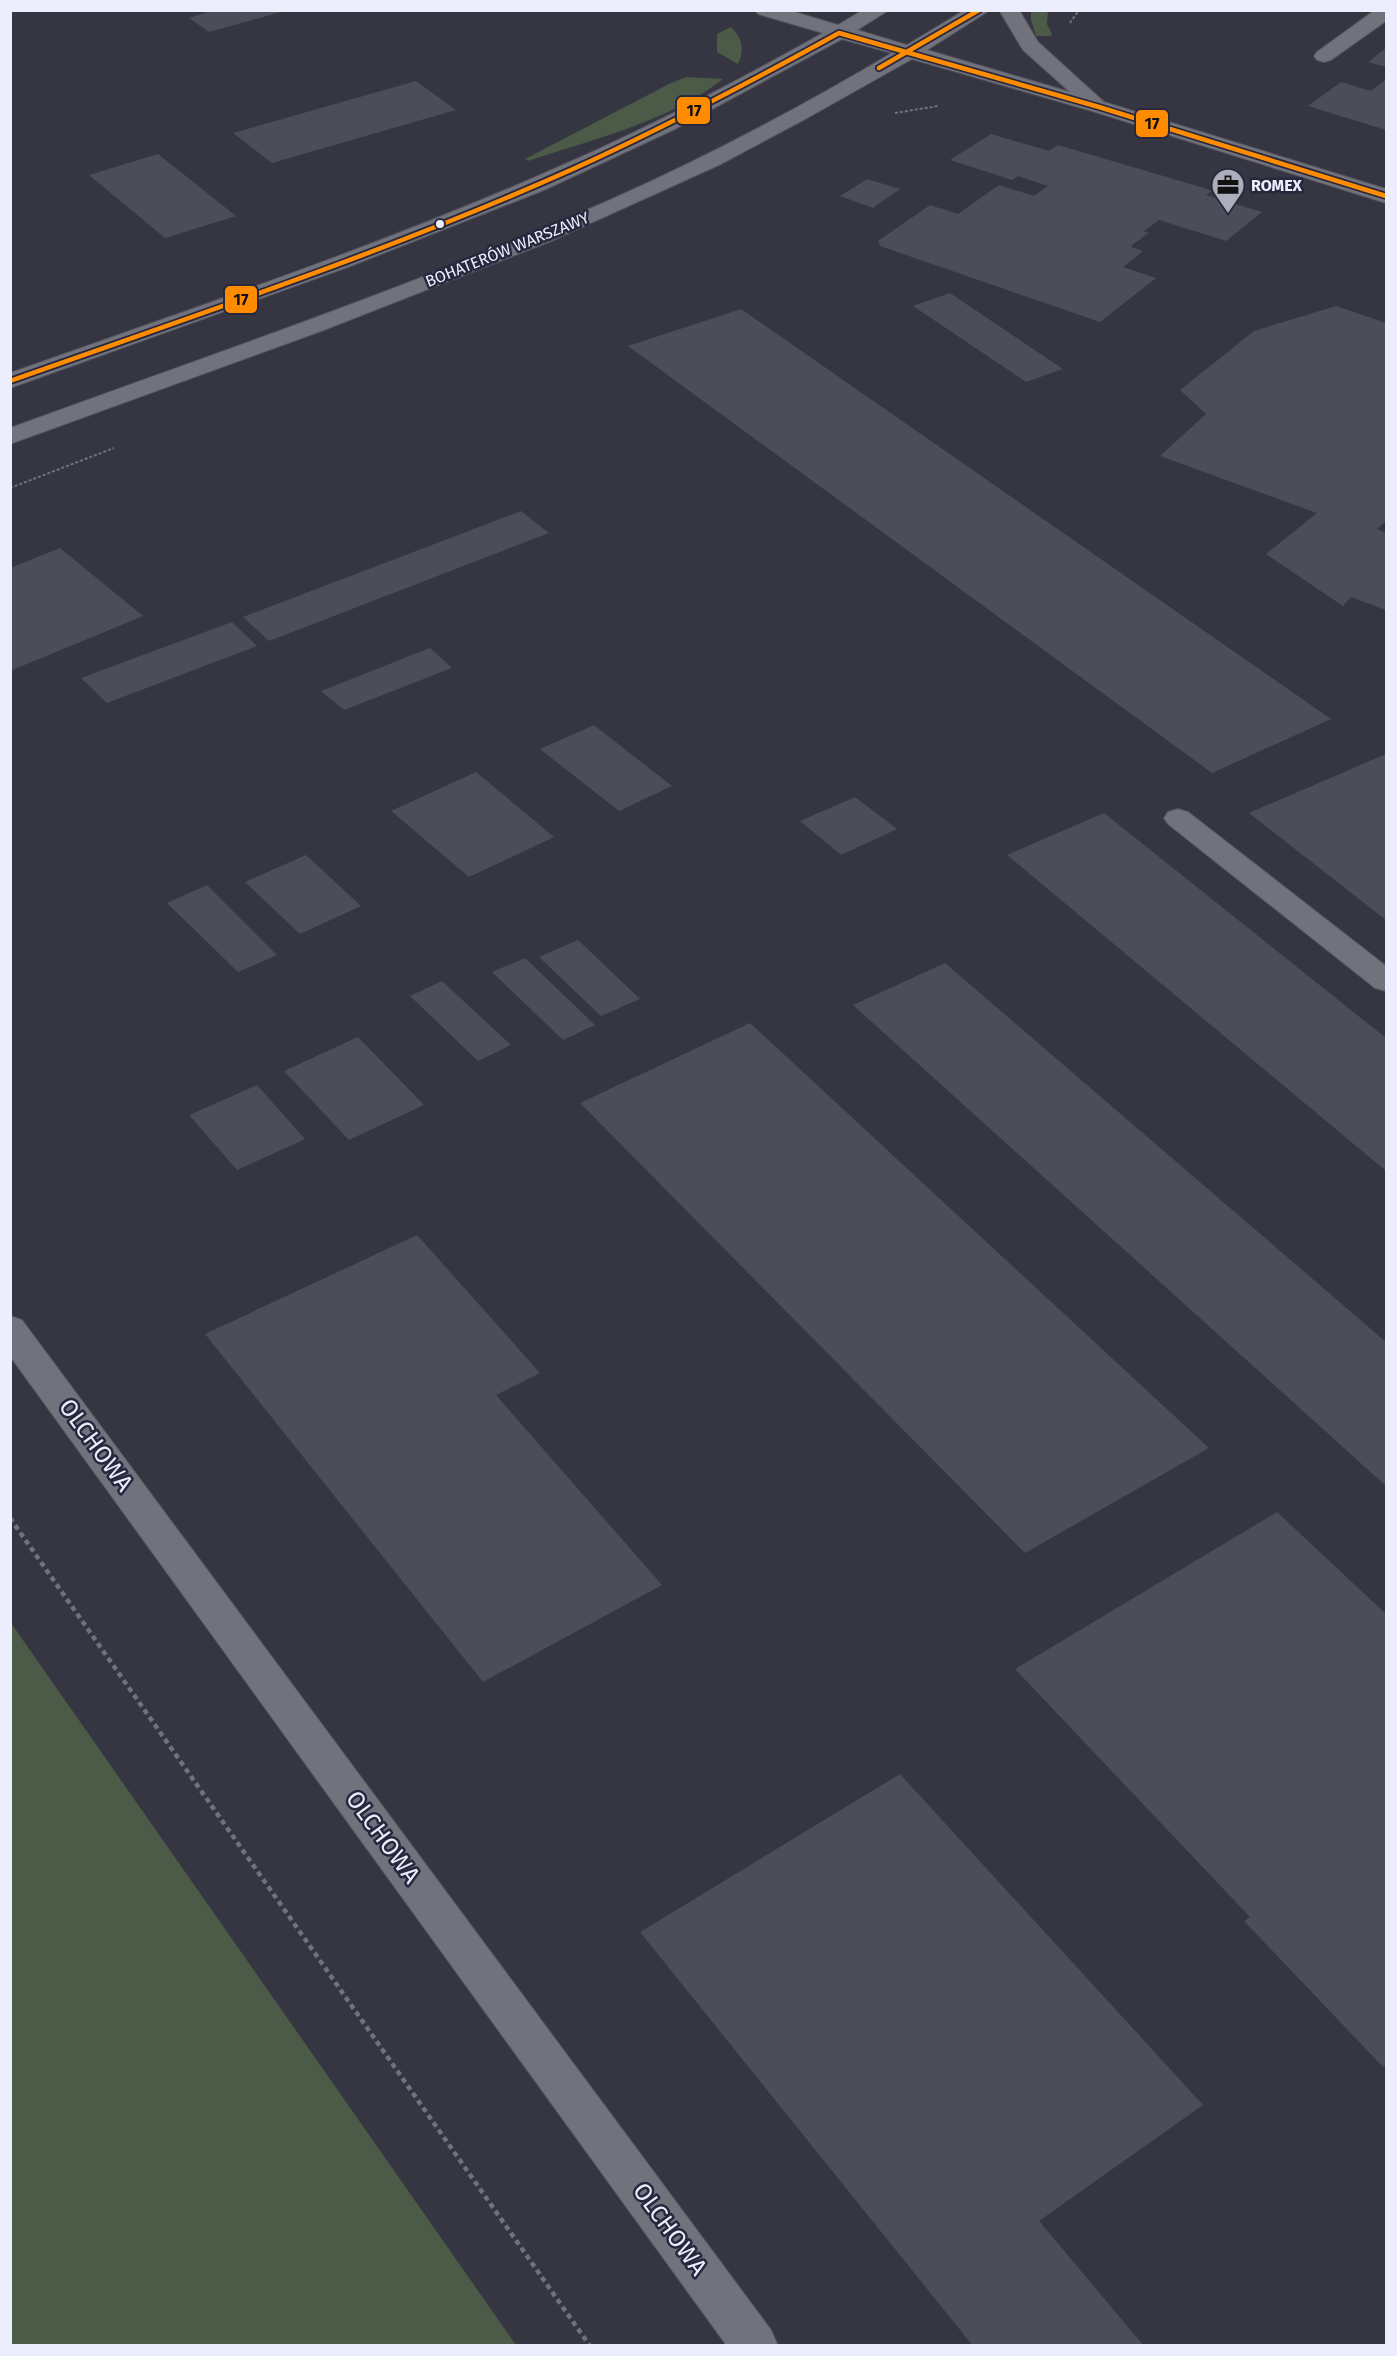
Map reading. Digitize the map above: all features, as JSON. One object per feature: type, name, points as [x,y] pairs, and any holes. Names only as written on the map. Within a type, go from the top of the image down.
[{"type":"street","points":[[765,10],[1100,107],[1386,195]]},
{"type":"street","points":[[10,381],[386,245],[536,185],[669,125],[879,10]]},
{"type":"street","name":"BOHATERÓW WARSZAWY","points":[[10,437],[389,296],[533,240],[619,203],[718,157],[795,117],[980,10]]},
{"type":"street","points":[[1009,10],[1030,46],[1100,107]]},
{"type":"street","points":[[1324,56],[1386,12]]},
{"type":"street","points":[[1178,818],[1386,981]]},
{"type":"street","name":"OLCHOWA","points":[[10,1329],[755,2346]]},
{"type":"path","points":[[891,113],[946,105]]},
{"type":"path","points":[[10,1518],[590,2346]]},
{"type":"green space","points":[[1031,11],[1048,11],[1047,24],[1052,34],[1050,36],[1036,36]]},
{"type":"green space","points":[[731,27],[738,35],[741,44],[738,64],[717,52],[717,34]]},
{"type":"green space","points":[[687,77],[723,79],[678,107],[654,118],[604,137],[528,161],[525,159],[671,83]]},
{"type":"green space","points":[[11,1623],[516,2345],[11,2345]]},
{"type":"building","points":[[214,10],[285,11],[209,32],[189,18]]},
{"type":"building","points":[[1386,48],[1386,67],[1368,62]]},
{"type":"building","points":[[1386,79],[1386,130],[1308,106],[1341,82],[1371,91]]},
{"type":"building","points":[[416,81],[456,110],[272,163],[233,133]]},
{"type":"building","points":[[991,134],[1049,151],[1058,145],[1204,188],[1212,191],[1206,195],[1262,212],[1226,241],[1159,220],[1144,231],[1149,233],[1132,245],[1131,247],[1143,251],[1123,267],[1156,278],[1100,322],[880,246],[878,241],[930,205],[958,214],[999,185],[1034,196],[1048,186],[1018,176],[1012,180],[950,160]]},
{"type":"building","points":[[158,154],[236,216],[165,238],[89,175]]},
{"type":"building","points":[[867,179],[900,189],[873,208],[840,196]]},
{"type":"building","points":[[950,293],[1063,369],[1026,382],[913,306]]},
{"type":"building","points":[[1336,306],[1386,323],[1386,521],[1377,529],[1386,533],[1386,610],[1351,597],[1343,606],[1266,554],[1317,513],[1160,456],[1206,414],[1180,390],[1254,331]]},
{"type":"building","points":[[741,309],[1331,719],[1212,773],[628,346]]},
{"type":"building","points":[[521,511],[549,533],[269,641],[243,617]]},
{"type":"building","points":[[60,548],[143,616],[10,671],[10,568]]},
{"type":"building","points":[[232,622],[257,646],[107,703],[81,678]]},
{"type":"building","points":[[430,648],[452,668],[344,710],[321,691]]},
{"type":"building","points":[[594,725],[672,786],[619,811],[540,749]]},
{"type":"building","points":[[1386,754],[1386,920],[1249,813]]},
{"type":"building","points":[[476,772],[554,837],[469,877],[391,811]]},
{"type":"building","points":[[855,797],[897,829],[841,855],[800,821]]},
{"type":"building","points":[[1104,813],[1386,1038],[1386,1171],[1007,855]]},
{"type":"building","points":[[306,855],[361,906],[300,934],[245,882]]},
{"type":"building","points":[[207,885],[277,955],[238,972],[167,903]]},
{"type":"building","points":[[578,940],[640,999],[601,1016],[539,957]]},
{"type":"building","points":[[525,958],[595,1025],[563,1040],[492,972]]},
{"type":"building","points":[[945,963],[1386,1342],[1386,1486],[853,1005]]},
{"type":"building","points":[[442,981],[511,1045],[478,1061],[410,996]]},
{"type":"building","points":[[750,1023],[1209,1448],[1025,1553],[580,1103]]},
{"type":"building","points":[[358,1037],[424,1105],[349,1140],[284,1071]]},
{"type":"building","points":[[257,1085],[305,1139],[237,1170],[189,1115]]},
{"type":"building","points":[[417,1235],[540,1373],[496,1395],[662,1585],[483,1682],[205,1334]]},
{"type":"building","points":[[1277,1512],[1386,1614],[1386,2065],[1383,2067],[1244,1921],[1250,1917],[1015,1669]]},
{"type":"building","points":[[900,1774],[1203,2105],[1039,2221],[1144,2346],[973,2346],[640,1932]]},
{"type":"transit line","name":"17","points":[[879,68],[979,10]]},
{"type":"transit line","name":"17","points":[[10,381],[294,280],[504,199],[641,137],[839,33],[1099,107],[1386,196]]},
{"type":"place","name":"ROMEX","points":[[1228,214]]}]
